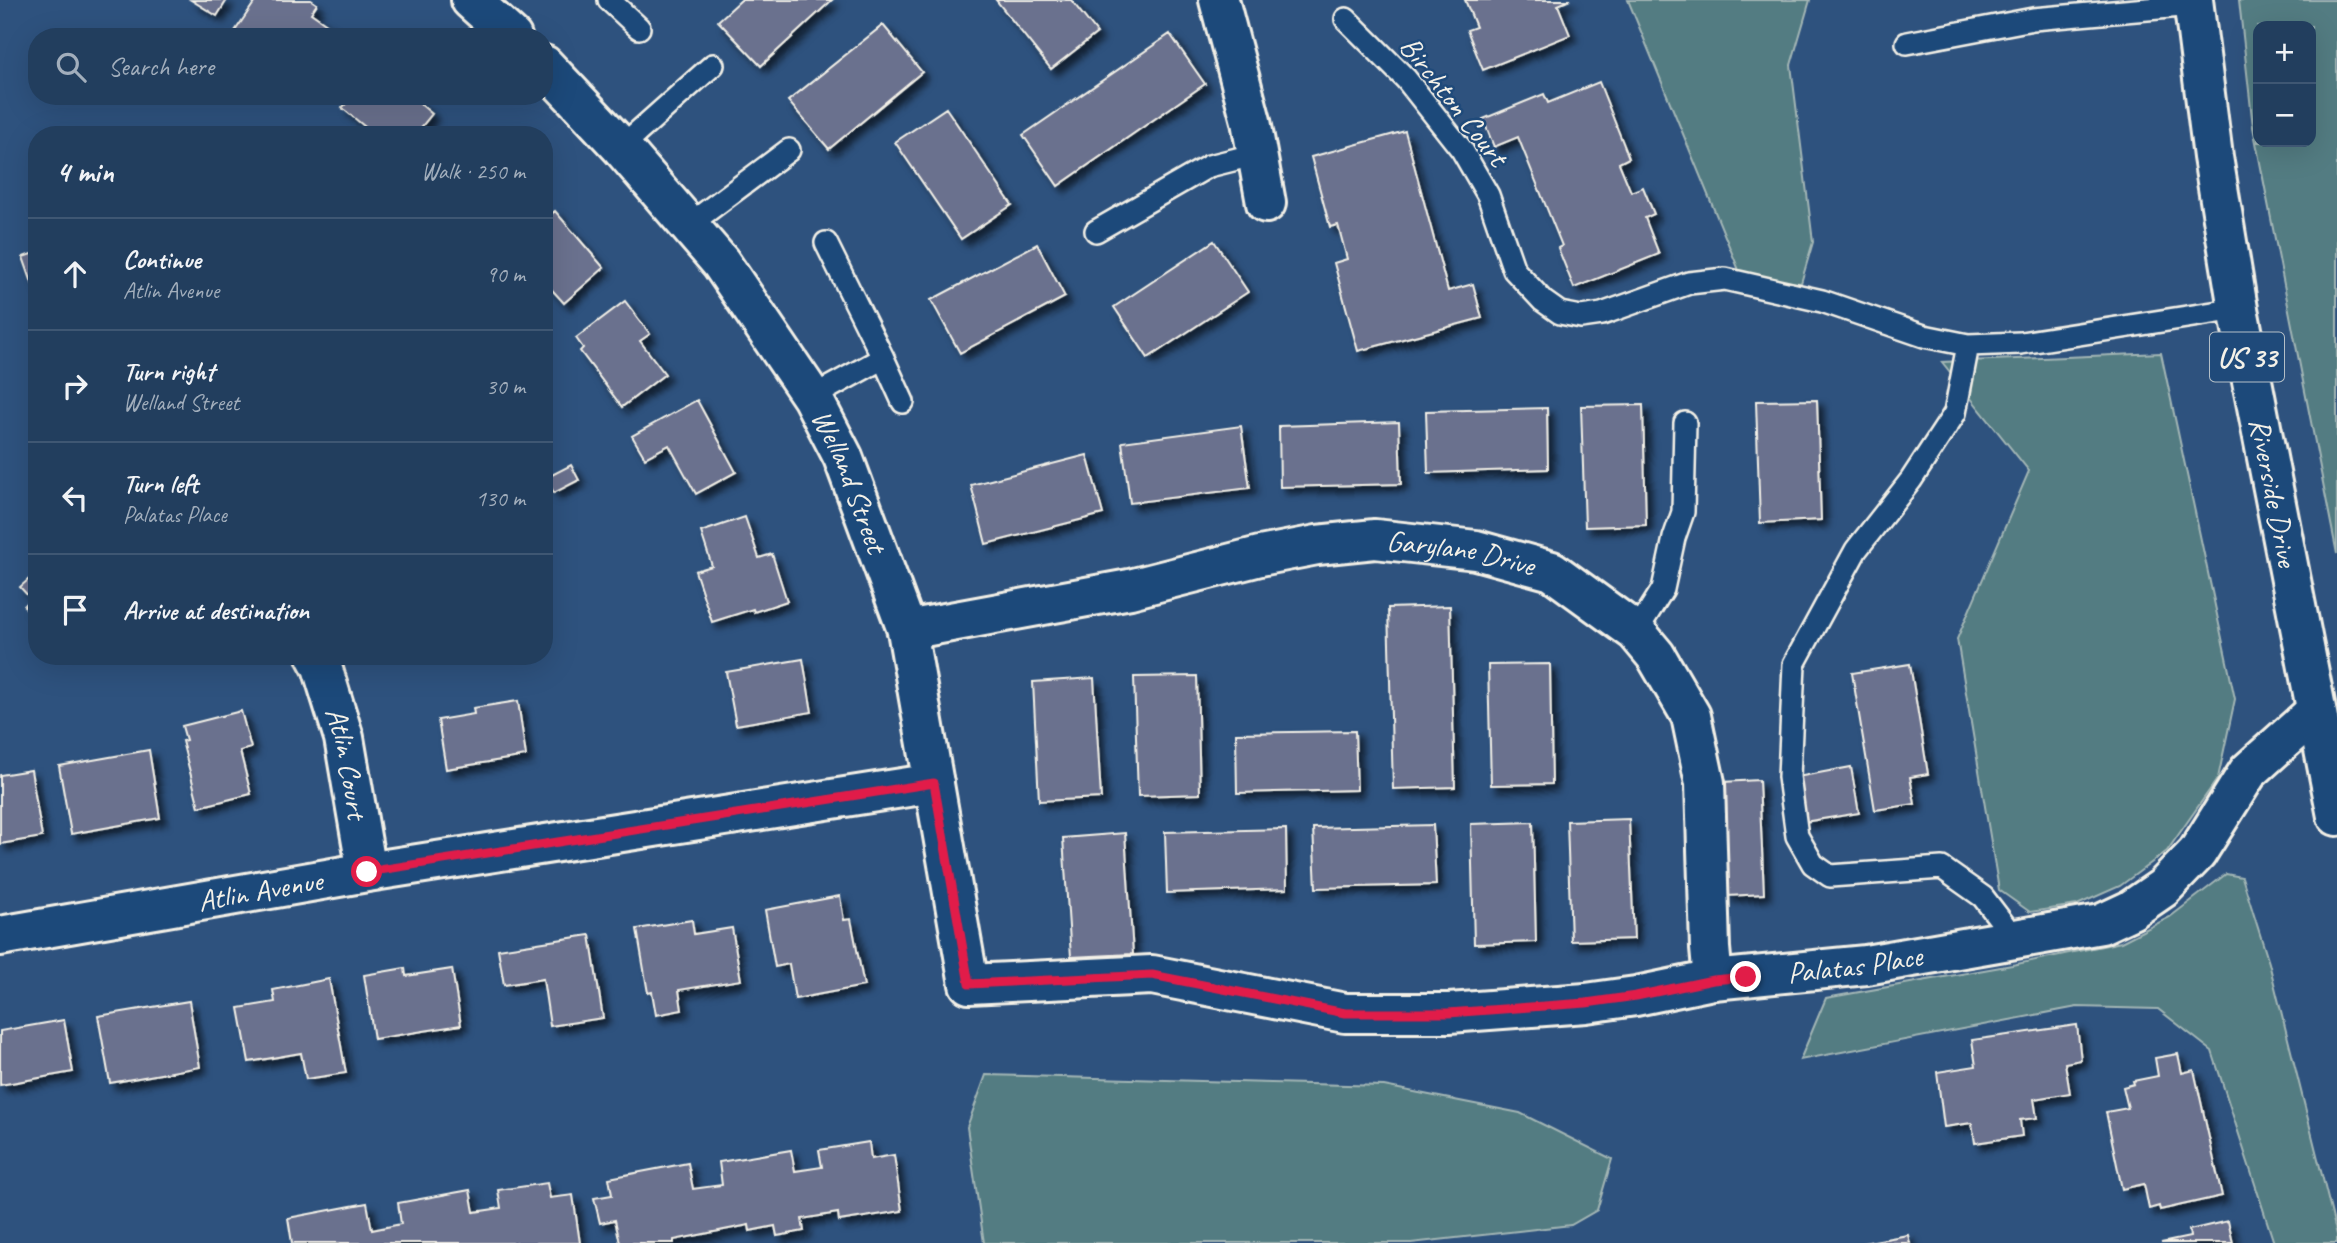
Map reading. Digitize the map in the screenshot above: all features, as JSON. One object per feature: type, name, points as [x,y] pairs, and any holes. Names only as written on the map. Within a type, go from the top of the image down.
[{"type":"street","points":[[471,0],[502,28]]},
{"type":"street","points":[[1219,0],[1251,121],[1266,203]]},
{"type":"street","name":"Riverside Drive","points":[[2193,2],[2213,157],[2238,309],[2337,816]]},
{"type":"street","name":"Welland Street","points":[[553,75],[690,224],[721,263],[812,397],[844,457],[907,630],[969,984]]},
{"type":"street","name":"Garylane Drive","points":[[907,630],[1130,589],[1317,545],[1375,539],[1476,550],[1552,571],[1636,632],[1656,656],[1690,716],[1705,783],[1713,980]]},
{"type":"street","name":"Atlin Court","points":[[321,665],[344,738],[367,872]]},
{"type":"street","name":"Palatas Place","points":[[969,984],[1152,975],[1345,1013],[1448,1013],[1586,1003],[1713,980],[1867,965],[2101,924],[2131,911],[2163,888],[2197,853],[2248,772],[2316,711]]},
{"type":"street","name":"Atlin Avenue","points":[[0,936],[367,872],[934,783]]},
{"type":"lane","points":[[609,0],[639,28]]},
{"type":"lane","points":[[1907,43],[2033,19],[2193,2]]},
{"type":"lane","name":"Birchton Court","points":[[1346,19],[1406,79],[1462,150],[1488,195],[1514,270],[1543,301],[1560,313],[1581,317],[1602,314],[1689,283],[1726,279],[1822,301],[1924,336],[1968,345]]},
{"type":"lane","points":[[621,147],[713,65]]},
{"type":"lane","points":[[690,224],[789,149]]},
{"type":"lane","points":[[1096,232],[1209,166],[1257,154]]},
{"type":"lane","points":[[826,243],[904,402]]},
{"type":"lane","points":[[2015,939],[1983,897],[1942,868],[1830,876],[1813,864],[1797,836],[1789,777],[1794,664],[1856,550],[1911,480],[1955,413],[1968,345],[2021,342],[2238,309]]},
{"type":"lane","points":[[812,397],[883,358]]},
{"type":"lane","points":[[1636,632],[1663,589],[1674,538],[1683,512],[1685,423]]},
{"type":"green space","points":[[1628,0],[1810,0],[1791,65],[1813,242],[1801,283],[1743,280]]},
{"type":"green space","points":[[2239,0],[2337,0],[2337,554],[2257,147],[2316,147],[2316,21],[2253,21],[2253,127]]},
{"type":"green space","points":[[2161,353],[2235,699],[2218,778],[2167,851],[2120,886],[2077,905],[2030,912],[1999,890],[1957,639],[2029,471],[1942,362]]},
{"type":"green space","points":[[2226,874],[2242,877],[2269,963],[2337,1243],[2274,1243],[2212,1051],[2158,1009],[2077,1007],[1800,1060],[1826,998],[2012,965],[2121,942],[2170,917]]},
{"type":"green space","points":[[986,1075],[1384,1086],[1520,1113],[1612,1159],[1597,1210],[1571,1225],[1411,1243],[984,1243],[967,1127]]},
{"type":"building","points":[[191,0],[227,0],[217,16]]},
{"type":"building","points":[[254,0],[311,0],[317,4],[311,13],[333,28],[237,28]]},
{"type":"building","points":[[741,0],[832,0],[761,66],[718,21]]},
{"type":"building","points":[[996,0],[1071,0],[1097,33],[1051,69]]},
{"type":"building","points":[[1465,0],[1570,0],[1558,5],[1570,35],[1483,70],[1467,30],[1476,27]]},
{"type":"building","points":[[883,25],[922,72],[829,149],[788,101]]},
{"type":"building","points":[[1170,34],[1205,84],[1058,186],[1023,135]]},
{"type":"building","points":[[1599,82],[1629,158],[1619,163],[1631,192],[1643,187],[1654,214],[1645,218],[1659,254],[1574,288],[1558,248],[1562,246],[1518,137],[1494,147],[1483,119],[1544,94],[1548,103]]},
{"type":"building","points":[[345,105],[422,105],[432,114],[422,126],[364,126],[342,108]]},
{"type":"building","points":[[946,108],[1012,205],[961,239],[895,142]]},
{"type":"building","points":[[1405,131],[1448,291],[1473,284],[1482,318],[1358,351],[1334,263],[1347,259],[1338,225],[1330,227],[1311,157]]},
{"type":"building","points":[[555,211],[604,268],[564,303],[553,291]]},
{"type":"building","points":[[1214,241],[1248,292],[1148,358],[1114,307]]},
{"type":"building","points":[[1037,244],[1065,297],[960,353],[931,300]]},
{"type":"building","points":[[28,255],[28,271],[23,257]]},
{"type":"building","points":[[625,301],[650,334],[640,341],[665,374],[622,407],[580,351],[583,348],[576,338]]},
{"type":"building","points":[[697,400],[736,472],[696,494],[669,445],[645,458],[632,436]]},
{"type":"building","points":[[1817,400],[1821,520],[1760,523],[1756,401]]},
{"type":"building","points":[[1643,405],[1646,525],[1585,527],[1581,406]]},
{"type":"building","points":[[1547,408],[1548,469],[1428,473],[1426,411]]},
{"type":"building","points":[[1399,422],[1401,484],[1280,487],[1279,426]]},
{"type":"building","points":[[1241,426],[1250,488],[1130,503],[1122,442]]},
{"type":"building","points":[[1087,455],[1103,514],[986,544],[971,485]]},
{"type":"building","points":[[571,465],[579,480],[554,493],[553,474]]},
{"type":"building","points":[[745,517],[759,558],[772,554],[787,601],[712,622],[695,571],[712,566],[701,532]]},
{"type":"building","points":[[28,580],[28,596],[20,587]]},
{"type":"building","points":[[1450,606],[1455,787],[1393,789],[1388,608]]},
{"type":"building","points":[[803,659],[812,712],[736,725],[726,672]]},
{"type":"building","points":[[1550,664],[1552,784],[1491,785],[1488,665]]},
{"type":"building","points":[[1910,664],[1928,774],[1910,777],[1915,804],[1875,810],[1852,673]]},
{"type":"building","points":[[1197,676],[1200,794],[1138,796],[1134,677]]},
{"type":"building","points":[[1094,678],[1101,798],[1039,801],[1033,682]]},
{"type":"building","points":[[518,701],[526,756],[446,769],[438,720],[474,714],[473,708]]},
{"type":"building","points":[[241,711],[251,748],[240,751],[251,794],[199,807],[182,741],[186,740],[182,726]]},
{"type":"building","points":[[1355,731],[1357,790],[1237,793],[1236,733]]},
{"type":"building","points":[[149,750],[160,818],[71,834],[59,766]]},
{"type":"building","points":[[1851,767],[1859,813],[1804,822],[1797,777]]},
{"type":"building","points":[[31,770],[42,837],[0,844],[0,775]]},
{"type":"building","points":[[1759,780],[1764,894],[1727,896],[1722,782]]},
{"type":"building","points":[[1629,819],[1634,939],[1571,941],[1567,821]]},
{"type":"building","points":[[1533,822],[1536,942],[1474,944],[1471,824]]},
{"type":"building","points":[[1433,825],[1436,885],[1316,888],[1313,828]]},
{"type":"building","points":[[1286,829],[1287,889],[1167,893],[1165,832]]},
{"type":"building","points":[[1125,833],[1133,954],[1071,957],[1063,838]]},
{"type":"building","points":[[840,896],[844,920],[851,919],[864,986],[795,999],[789,964],[775,967],[765,910]]},
{"type":"building","points":[[692,920],[694,934],[732,928],[741,980],[679,990],[682,1010],[656,1015],[652,992],[648,993],[637,929]]},
{"type":"building","points":[[590,935],[603,1018],[550,1026],[543,979],[504,985],[498,949]]},
{"type":"building","points":[[405,968],[406,976],[452,969],[461,1025],[374,1039],[364,975]]},
{"type":"building","points":[[329,979],[346,1073],[306,1079],[301,1053],[249,1062],[239,1008],[275,1002],[273,990]]},
{"type":"building","points":[[189,1001],[200,1067],[110,1083],[98,1016]]},
{"type":"building","points":[[64,1020],[73,1072],[0,1085],[0,1031]]},
{"type":"building","points":[[2077,1025],[2081,1060],[2065,1063],[2070,1093],[2034,1099],[2037,1118],[2020,1120],[2022,1136],[1975,1143],[1972,1123],[1944,1127],[1937,1072],[1976,1066],[1972,1040]]},
{"type":"building","points":[[2178,1054],[2182,1073],[2194,1070],[2222,1196],[2160,1210],[2159,1206],[2149,1209],[2144,1184],[2122,1189],[2106,1112],[2128,1108],[2123,1087],[2134,1084],[2133,1081],[2158,1076],[2155,1058]]},
{"type":"building","points":[[869,1142],[871,1159],[894,1155],[902,1211],[839,1221],[838,1213],[802,1219],[804,1231],[777,1236],[775,1226],[750,1231],[749,1225],[674,1240],[674,1243],[620,1243],[615,1220],[600,1223],[594,1198],[612,1195],[609,1178],[688,1163],[693,1189],[722,1185],[719,1162],[791,1150],[795,1171],[822,1167],[819,1150]]},
{"type":"building","points":[[547,1183],[550,1198],[573,1195],[580,1243],[292,1243],[288,1218],[367,1203],[372,1230],[401,1224],[398,1203],[470,1190],[474,1212],[501,1208],[498,1190]]},
{"type":"building","points":[[2228,1221],[2233,1243],[2161,1243],[2190,1237],[2189,1230]]},
{"type":"building","points":[[1908,1235],[1910,1243],[1863,1243]]},
{"type":"route","points":[[367,872],[934,783],[969,984],[1152,975],[1345,1013],[1448,1013],[1586,1003],[1713,980],[1746,977]]}]
